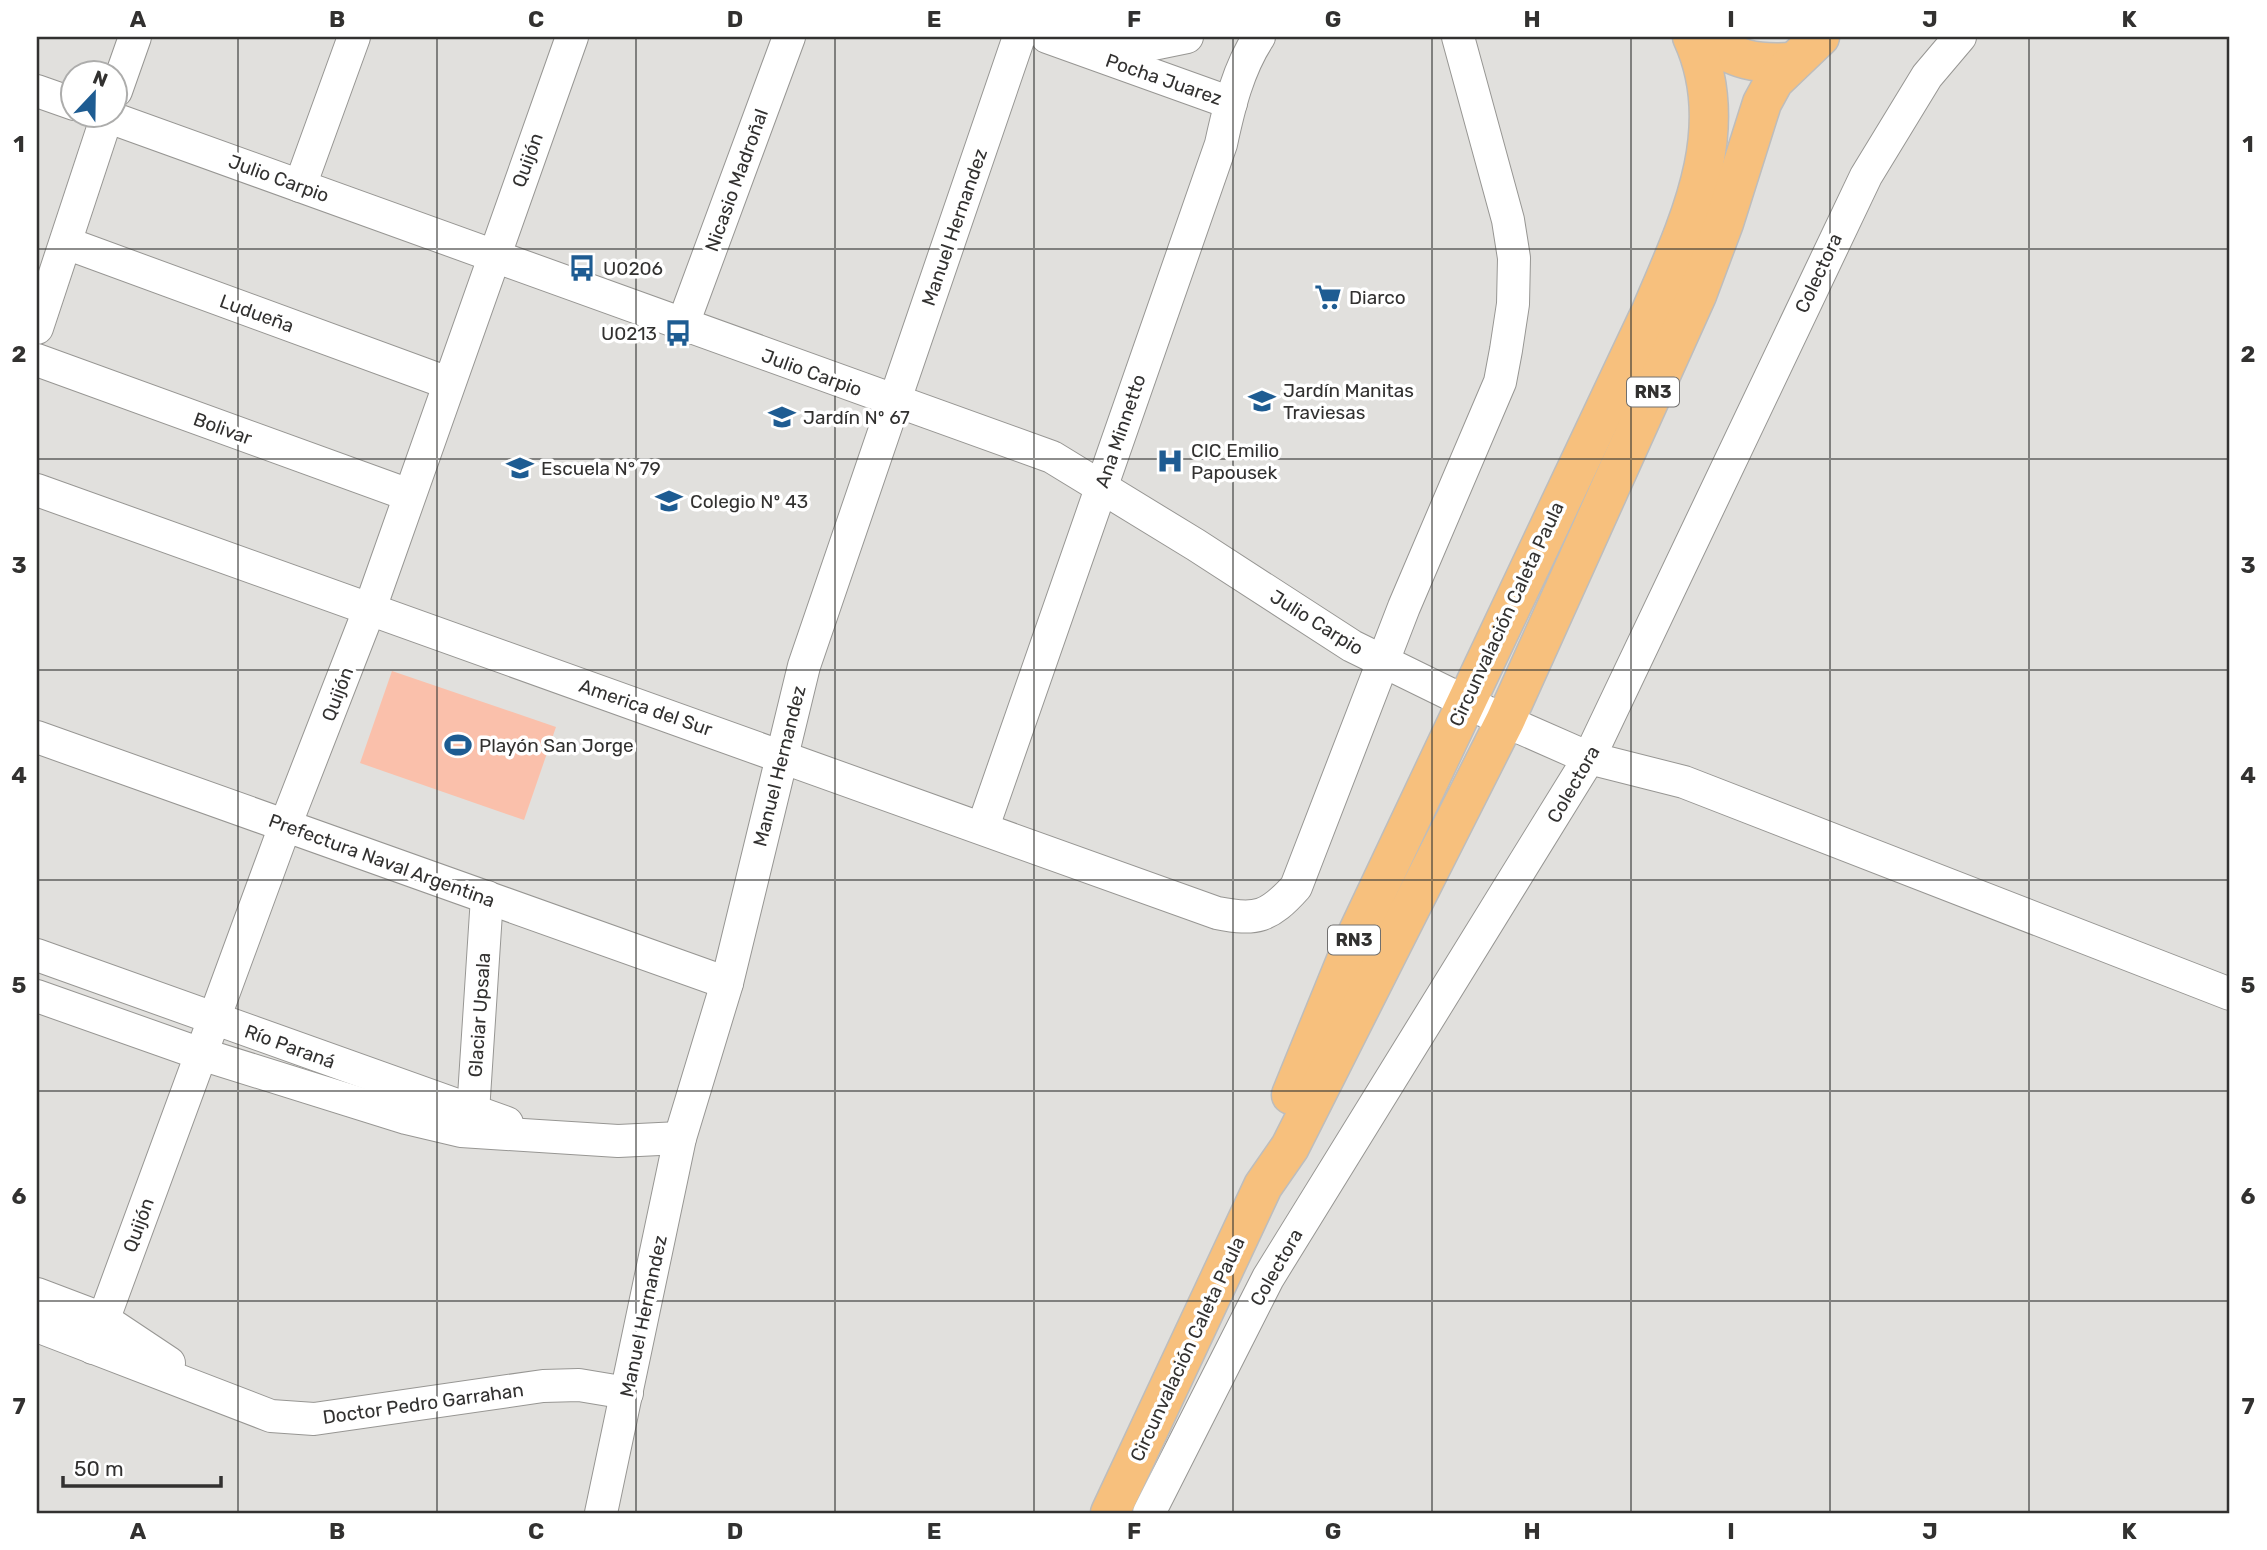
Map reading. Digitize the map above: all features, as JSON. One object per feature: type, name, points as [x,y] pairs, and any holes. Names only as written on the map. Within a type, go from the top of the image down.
[{"type":"highway","name":"Circunvalación Caleta Paula","points":[[1110,1513],[1264,1186],[1290,1147],[1430,870],[1545,532],[1651,311],[1697,197],[1708,131],[1708,95],[1692,37]]},
{"type":"highway","points":[[1707,37],[1717,46],[1748,61],[1791,62]]},
{"type":"highway","name":"RN3","points":[[1791,62],[1820,37]]},
{"type":"highway","name":"Circunvalación Caleta Paula","points":[[1264,1186],[1275,1135],[1342,965],[1602,503],[1697,295],[1724,223],[1762,103],[1774,81],[1791,62]]},
{"type":"street","points":[[127,60],[135,37]]},
{"type":"street","points":[[300,186],[354,37]]},
{"type":"street","name":"Quijón","points":[[98,1334],[285,826],[369,610],[572,37]]},
{"type":"street","name":"Nicasio Madroñal","points":[[683,324],[789,37]]},
{"type":"street","name":"Manuel Hernandez","points":[[601,1513],[680,1138],[727,983],[780,754],[804,666],[1019,37]]},
{"type":"street","name":"Pocha Juarez","points":[[1047,37],[1231,103]]},
{"type":"street","name":"Pocha Juarez","points":[[1097,55],[1187,37]]},
{"type":"street","name":"Ana Minnetto","points":[[983,827],[1221,144],[1231,103],[1250,51],[1259,37]]},
{"type":"street","points":[[1384,662],[1500,382],[1513,304],[1514,258],[1508,220],[1458,37]]},
{"type":"street","name":"Colectora","points":[[1149,1513],[1268,1278],[1589,758],[1866,176],[1927,76],[1960,37]]},
{"type":"street","points":[[37,91],[60,99]]},
{"type":"street","name":"Julio Carpio","points":[[130,125],[1052,457],[1352,646],[1589,758],[1684,782],[2230,994]]},
{"type":"street","points":[[37,328],[102,130]]},
{"type":"street","name":"Ludueña","points":[[66,243],[448,383]]},
{"type":"street","name":"Bolivar","points":[[37,360],[409,495]]},
{"type":"street","name":"America del Sur","points":[[37,490],[780,754],[1217,913],[1257,918],[1280,905],[1296,887],[1384,662]]},
{"type":"street","name":"Prefectura Naval Argentina","points":[[37,737],[727,983]]},
{"type":"street","name":"Glaciar Upsala","points":[[471,1122],[487,897]]},
{"type":"street","name":"Río Paraná","points":[[37,955],[214,1018],[471,1122]]},
{"type":"street","name":"Río Paraná","points":[[37,996],[201,1054],[406,1118],[471,1122],[544,1136],[618,1142],[680,1138]]},
{"type":"street","name":"Doctor Pedro Garrahan","points":[[37,1294],[98,1334],[222,1399],[271,1416],[314,1419],[543,1386],[579,1385],[627,1393]]},
{"type":"street","name":"Doctor Pedro Garrahan","points":[[37,1326],[98,1334]]},
{"type":"shaded area","name":"Playón San Jorge","points":[[392,671],[556,727],[524,820],[360,763]]},
{"type":"place","name":"U0206","points":[[582,268]]},
{"type":"place","name":"Diarco","points":[[1328,297]]},
{"type":"place","name":"U0213","points":[[678,333]]},
{"type":"place","name":"Jardín Manitas Traviesas","points":[[1262,401]]},
{"type":"place","name":"Jardín Nº 67","points":[[782,417]]},
{"type":"place","name":"CIC Emilio Papousek","points":[[1170,461]]},
{"type":"place","name":"Escuela N° 79","points":[[520,468]]},
{"type":"place","name":"Colegio Nº 43","points":[[669,501]]},
{"type":"place","name":"Playón San Jorge","points":[[458,745]]}]
